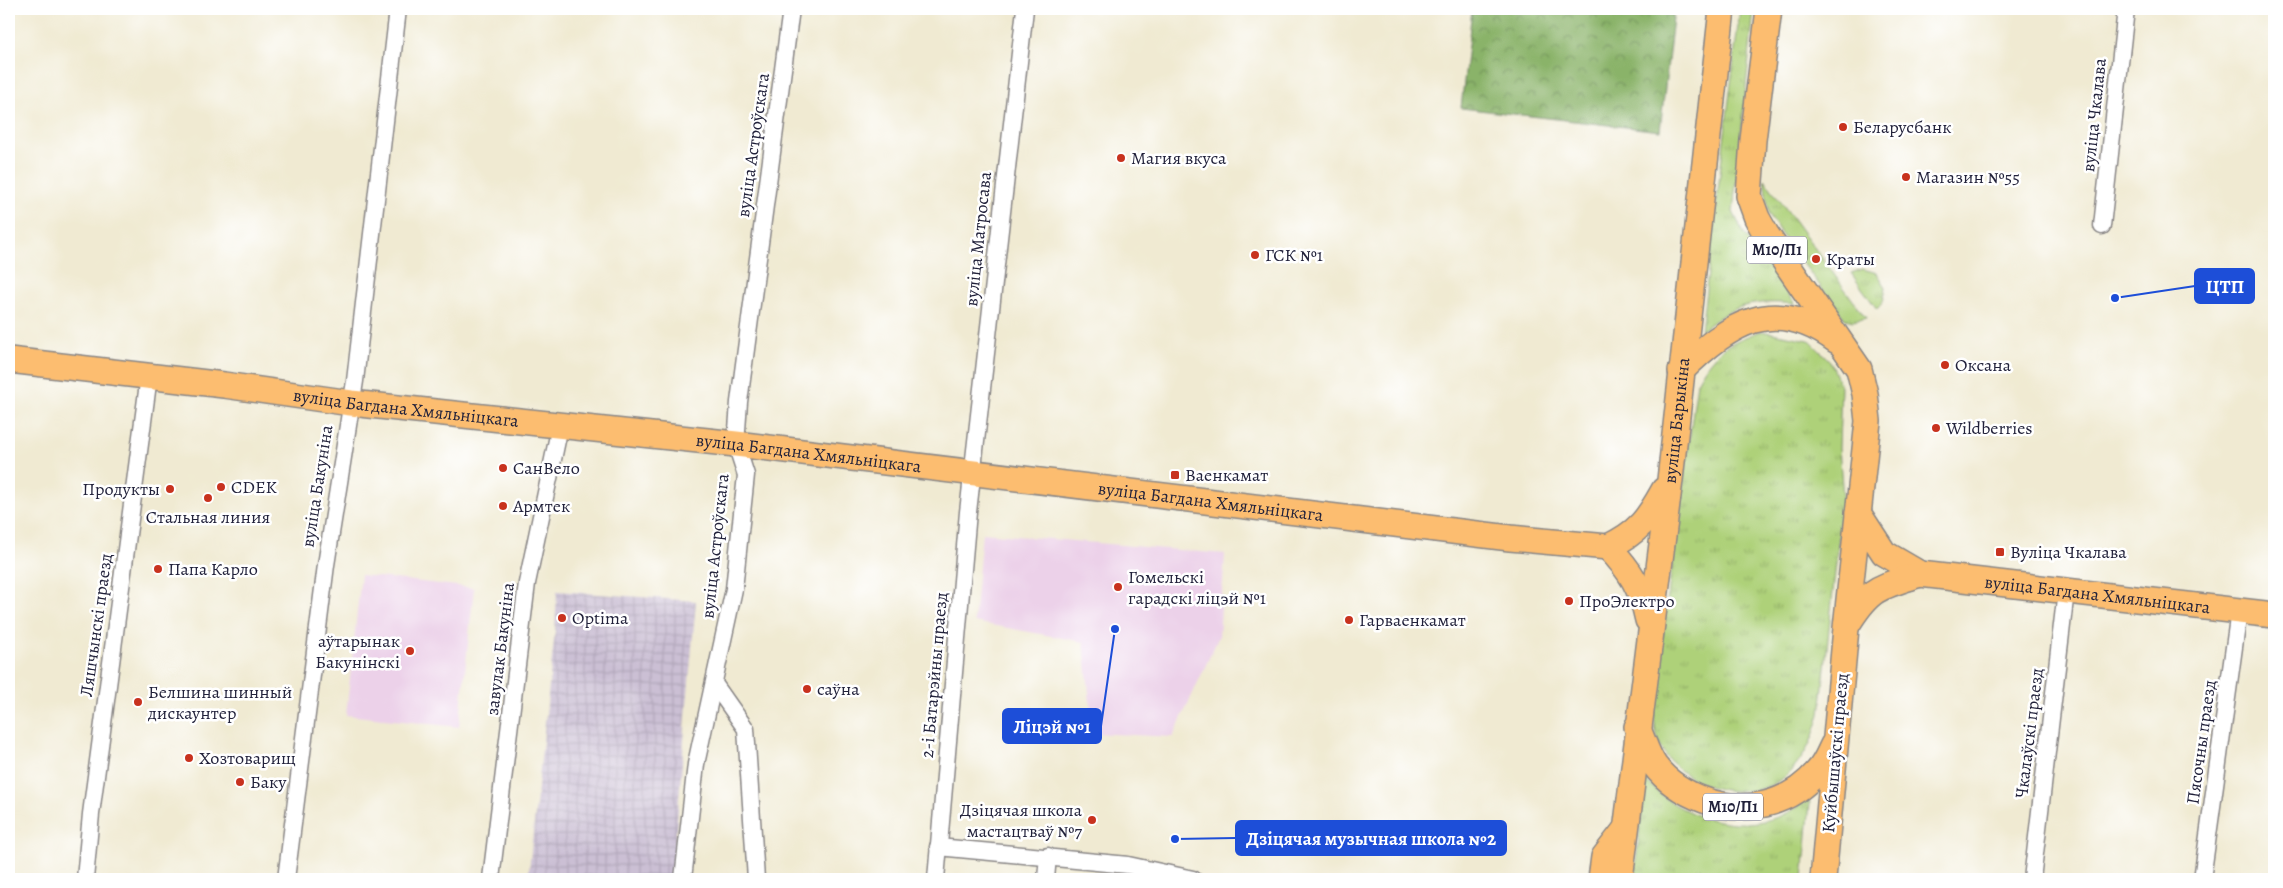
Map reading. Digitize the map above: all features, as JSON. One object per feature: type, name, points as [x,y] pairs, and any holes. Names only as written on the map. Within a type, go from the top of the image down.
[{"type":"main road","name":"вуліца Барыкіна","points":[[1620,879],[1637,727],[1670,480],[1722,9]]},
{"type":"main road","name":"М10/П1","points":[[1769,9],[1753,140],[1749,196],[1757,218],[1766,234],[1859,369],[1865,394],[1868,421],[1846,628]]},
{"type":"main road","name":"М10/П1","points":[[1681,371],[1705,347],[1728,330],[1750,319],[1776,317],[1799,322],[1824,330],[1845,347]]},
{"type":"main road","name":"вуліца Багдана Хмяльніцкага","points":[[9,360],[149,376],[350,403],[736,444],[1510,538],[1608,547]]},
{"type":"main road","points":[[1650,633],[1643,599],[1635,579],[1627,567],[1608,547],[1629,537],[1643,525],[1670,480]]},
{"type":"main road","points":[[1858,513],[1884,553],[1920,574]]},
{"type":"main road","name":"вуліца Багдана Хмяльніцкага","points":[[1920,574],[2274,615]]},
{"type":"main road","points":[[1846,628],[1862,601],[1879,588],[1920,574]]},
{"type":"main road","name":"Куйбышаўскі праезд","points":[[1823,879],[1846,628]]},
{"type":"main road","name":"М10/П1","points":[[1637,727],[1654,765],[1672,784],[1697,797],[1722,806],[1741,808],[1763,806],[1786,797],[1805,784],[1820,770],[1837,738]]},
{"type":"main road","points":[[1601,879],[1604,856],[1625,830]]},
{"type":"street","name":"вуліца Бакуніна","points":[[286,879],[326,565],[350,403],[398,9]]},
{"type":"street","name":"вуліца Астроўскага","points":[[683,879],[696,764],[734,589],[746,475],[736,444],[740,393],[791,9]]},
{"type":"street","name":"вуліца Матросава","points":[[973,474],[1025,9]]},
{"type":"street","name":"вуліца Чкалава","points":[[2102,226],[2126,9]]},
{"type":"street","name":"Ляшчынскі праезд","points":[[85,879],[91,814],[149,376]]},
{"type":"street","name":"завулак Бакуніна","points":[[491,879],[527,583],[560,426]]},
{"type":"street","name":"2-і Батарэйны праезд","points":[[936,879],[973,474]]},
{"type":"street","name":"Чкалаўскі праезд","points":[[2032,879],[2066,591]]},
{"type":"street","name":"Пясочны праезд","points":[[2202,879],[2239,611]]},
{"type":"street","points":[[714,685],[746,729],[756,879]]},
{"type":"street","points":[[938,847],[1128,865],[1193,879]]},
{"type":"street","points":[[1046,879],[1048,856]]},
{"type":"shaded area","points":[[982,533],[1225,554],[1219,636],[1173,737],[1093,733],[1084,642],[974,622]]},
{"type":"shaded area","name":"аўтарынак Бакунінскі","points":[[361,575],[474,588],[459,727],[346,715]]},
{"type":"shaded area","points":[[557,591],[696,601],[672,879],[528,879],[555,631]]},
{"type":"green space","points":[[1472,9],[1674,9],[1660,131],[1461,108]]},
{"type":"green space","points":[[1740,9],[1754,9],[1733,212],[1742,230],[1795,304],[1768,303],[1745,306],[1723,315],[1701,331]]},
{"type":"green space","points":[[1764,179],[1866,318],[1853,321],[1845,319],[1781,234],[1769,214]]},
{"type":"green space","points":[[1863,269],[1877,273],[1886,287],[1883,302],[1877,309],[1851,273]]},
{"type":"green space","points":[[1761,331],[1809,340],[1830,361],[1841,386],[1839,448],[1843,497],[1820,714],[1815,731],[1808,747],[1794,768],[1774,784],[1758,789],[1723,790],[1706,785],[1690,777],[1676,767],[1665,754],[1659,743],[1656,731],[1653,706],[1697,382],[1710,362],[1723,349],[1730,344]]},
{"type":"green space","points":[[1647,781],[1660,794],[1676,805],[1711,819],[1730,823],[1749,823],[1767,820],[1788,813],[1807,800],[1810,802],[1803,879],[1634,879],[1645,784]]},
{"type":"place","name":"Беларусбанк","points":[[1843,127]]},
{"type":"place","name":"Магия вкуса","points":[[1121,158]]},
{"type":"place","name":"Магазин №55","points":[[1906,177]]},
{"type":"place","name":"ГСК №1","points":[[1255,255]]},
{"type":"place","name":"Краты","points":[[1816,259]]},
{"type":"place","name":"ЦТП","points":[[2115,298]]},
{"type":"place","name":"Оксана","points":[[1945,365]]},
{"type":"place","name":"Wildberries","points":[[1936,428]]},
{"type":"place","name":"СанВело","points":[[503,468]]},
{"type":"place","name":"Ваенкамат","points":[[1175,475]]},
{"type":"place","name":"CDEK","points":[[221,487]]},
{"type":"place","name":"Продукты","points":[[170,489]]},
{"type":"place","name":"Стальная линия","points":[[208,498]]},
{"type":"place","name":"Армтек","points":[[503,506]]},
{"type":"place","name":"Вуліца Чкалава","points":[[2000,552]]},
{"type":"place","name":"Папа Карло","points":[[158,569]]},
{"type":"place","name":"Гомельскі гарадскі ліцэй №1","points":[[1118,587]]},
{"type":"place","name":"ПроЭлектро","points":[[1569,601]]},
{"type":"place","name":"Optima","points":[[562,618]]},
{"type":"place","name":"Гарваенкамат","points":[[1349,620]]},
{"type":"place","name":"Ліцэй №1","points":[[1115,629]]},
{"type":"place","name":"аўтарынак Бакунінскі","points":[[410,651]]},
{"type":"place","name":"саўна","points":[[807,689]]},
{"type":"place","name":"Белшина шинный дискаунтер","points":[[138,702]]},
{"type":"place","name":"Хозтоварищ","points":[[189,758]]},
{"type":"place","name":"Баку","points":[[240,782]]},
{"type":"place","name":"Дзіцячая школа мастацтваў №7","points":[[1092,820]]},
{"type":"place","name":"Дзіцячая музычная школа №2","points":[[1175,839]]}]
